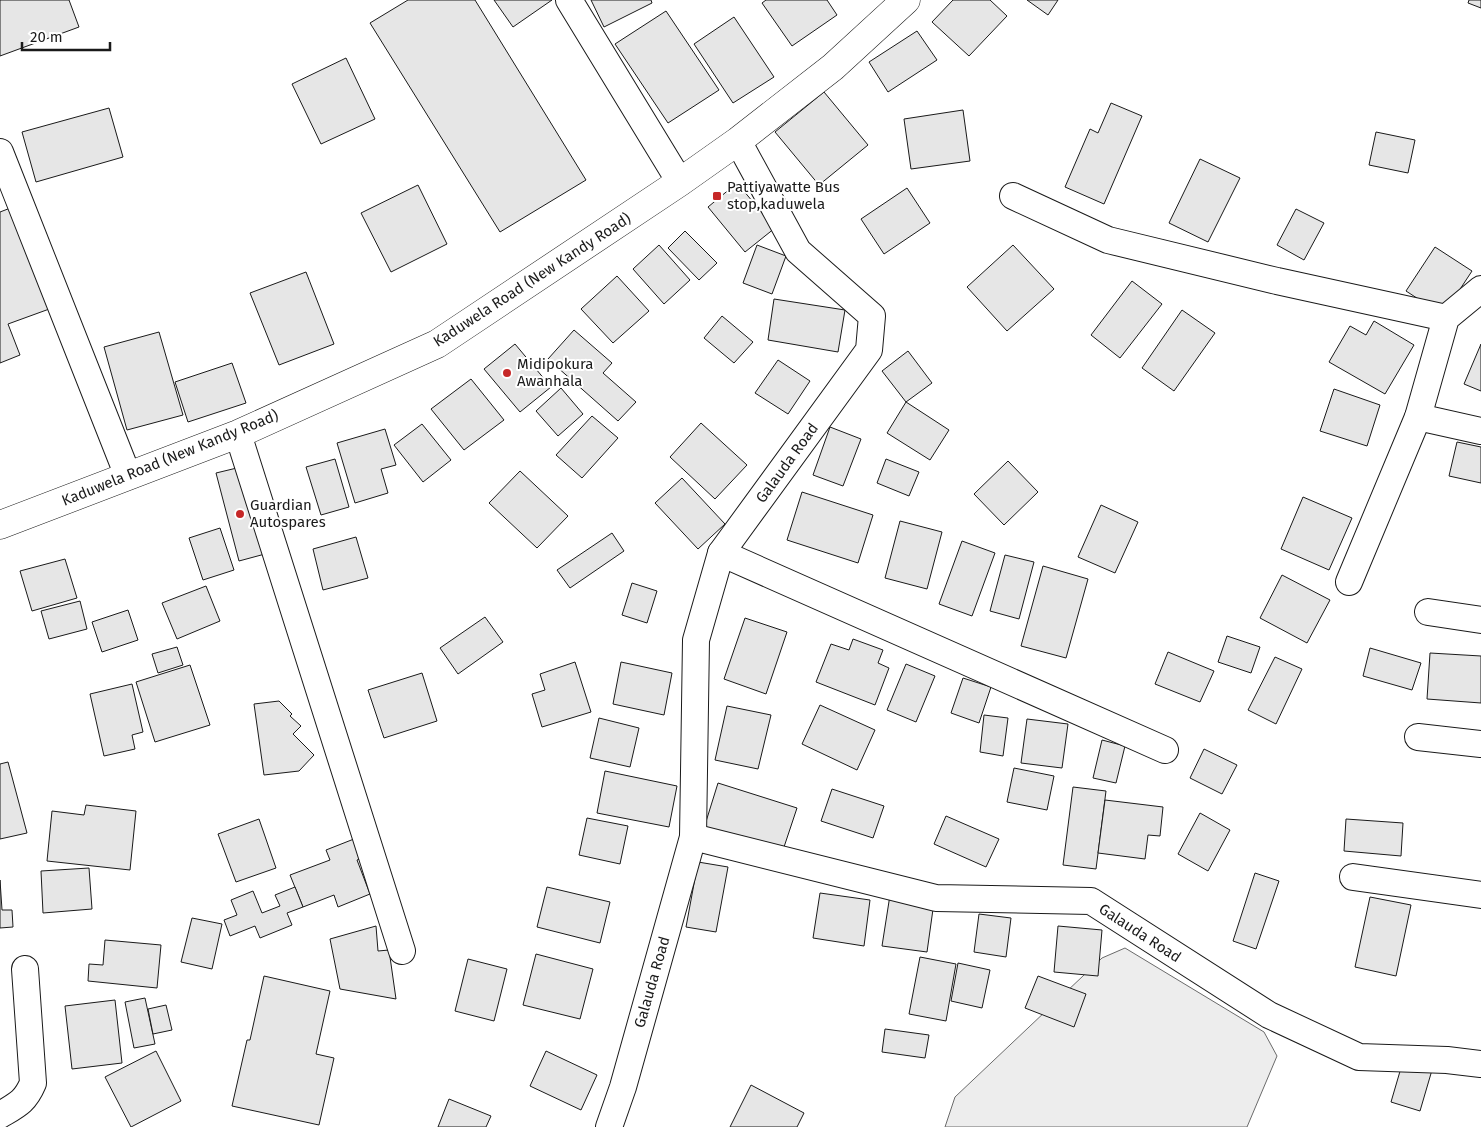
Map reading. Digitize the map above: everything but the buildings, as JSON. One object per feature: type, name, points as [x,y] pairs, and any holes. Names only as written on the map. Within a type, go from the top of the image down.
[{"type":"main road","name":"Kaduwela Road (New Kandy Road)","points":[[0,525],[238,434],[437,344],[680,182],[738,141],[834,67],[906,0]]},
{"type":"street","points":[[569,0],[680,182]]},
{"type":"street","name":"Galauda Road","points":[[609,1127],[623,1087],[693,837],[696,640],[721,553],[869,350],[872,316],[798,251],[738,141]]},
{"type":"street","points":[[0,152],[128,476]]},
{"type":"street","points":[[1013,196],[1108,240],[1277,281],[1446,318]]},
{"type":"street","points":[[1349,582],[1418,417],[1446,318],[1481,289]]},
{"type":"street","points":[[1418,417],[1481,431]]},
{"type":"street","points":[[238,434],[402,951]]},
{"type":"street","points":[[721,553],[1164,750]]},
{"type":"street","points":[[1428,612],[1481,620]]},
{"type":"street","points":[[1418,736],[1481,744]]},
{"type":"street","name":"Galauda Road","points":[[693,837],[936,898],[1091,901],[1269,1015],[1359,1057],[1447,1060],[1481,1064]]},
{"type":"street","points":[[1353,877],[1481,895]]},
{"type":"street","points":[[0,1115],[27,1096],[33,1083],[25,969]]},
{"type":"shaded area","points":[[1125,948],[1264,1032],[1277,1056],[1247,1127],[945,1127],[955,1097],[1102,958]]},
{"type":"place","name":"Pattiyawatte Bus stop,kaduwela","points":[[717,196]]},
{"type":"place","name":"Midipokura Awanhala","points":[[507,373]]},
{"type":"place","name":"Guardian Autospares","points":[[240,514]]}]
